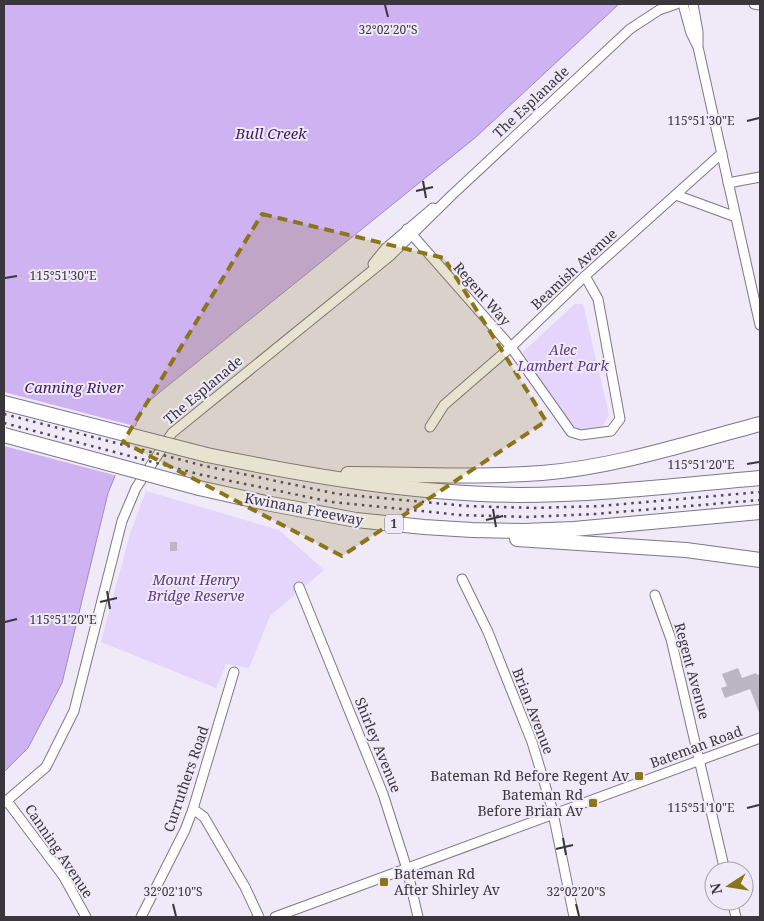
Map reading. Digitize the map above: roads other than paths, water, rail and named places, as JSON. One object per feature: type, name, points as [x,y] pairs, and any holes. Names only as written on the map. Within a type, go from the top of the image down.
[{"type":"highway","points":[[4,403],[207,455],[260,466],[390,487],[518,495],[618,490],[760,478]]},
{"type":"highway","points":[[308,473],[501,475],[543,473],[631,459],[757,424]]},
{"type":"highway","name":"Kwinana Freeway","points":[[4,435],[203,489],[356,520],[424,528],[523,531],[574,529],[760,512]]},
{"type":"highway","points":[[203,489],[321,521],[387,531],[686,550],[760,560]]},
{"type":"street","name":"The Esplanade","points":[[630,28],[636,19],[660,4]]},
{"type":"street","name":"The Esplanade","points":[[6,802],[46,767],[74,711],[122,521],[136,488],[172,433],[364,276],[386,249],[410,232],[452,195],[630,28],[659,10],[676,4]]},
{"type":"street","points":[[683,4],[691,33],[698,47]]},
{"type":"street","points":[[693,4],[698,32],[698,47],[760,324]]},
{"type":"street","points":[[754,4],[760,5]]},
{"type":"street","name":"Beamish Avenue","points":[[430,427],[444,406],[511,347],[585,276],[722,152]]},
{"type":"street","points":[[728,183],[760,177]]},
{"type":"street","points":[[676,195],[736,217]]},
{"type":"street","name":"Regent Way","points":[[410,232],[511,347],[571,432],[581,435],[610,431],[620,419],[598,299],[585,276]]},
{"type":"street","name":"Brian Avenue","points":[[462,579],[488,632],[528,732],[554,814],[574,917]]},
{"type":"street","name":"Shirley Avenue","points":[[299,587],[383,794],[407,869],[418,917]]},
{"type":"street","name":"Regent Avenue","points":[[655,595],[672,639],[723,861]]},
{"type":"street","name":"Curruthers Road","points":[[140,917],[185,830],[193,810],[234,672]]},
{"type":"street","name":"Bateman Road","points":[[275,917],[760,738]]},
{"type":"street","name":"Canning Avenue","points":[[6,802],[64,878],[86,917]]},
{"type":"street","points":[[193,810],[204,817],[245,887],[259,917]]},
{"type":"water","points":[[4,4],[619,4],[476,137],[144,405],[108,493],[62,683],[28,748],[4,772]]},
{"type":"railway","points":[[4,414],[205,466],[338,494],[467,506],[534,508],[601,506],[760,492]]},
{"type":"railway","points":[[4,423],[202,475],[332,502],[460,515],[527,517],[595,514],[760,500]]},
{"type":"place","name":"Bateman Rd Before Regent Av","points":[[639,776]]},
{"type":"place","name":"Bateman Rd Before Brian Av","points":[[593,803]]},
{"type":"place","name":"Bateman Rd After Shirley Av","points":[[384,882]]},
{"type":"water label","name":"Bull Creek","points":[[271,134]]},
{"type":"water label","name":"Canning River","points":[[74,388]]},
{"type":"park label","name":"Alec Lambert Park","points":[[563,358]]},
{"type":"park label","name":"Mount Henry Bridge Reserve","points":[[196,588]]}]
